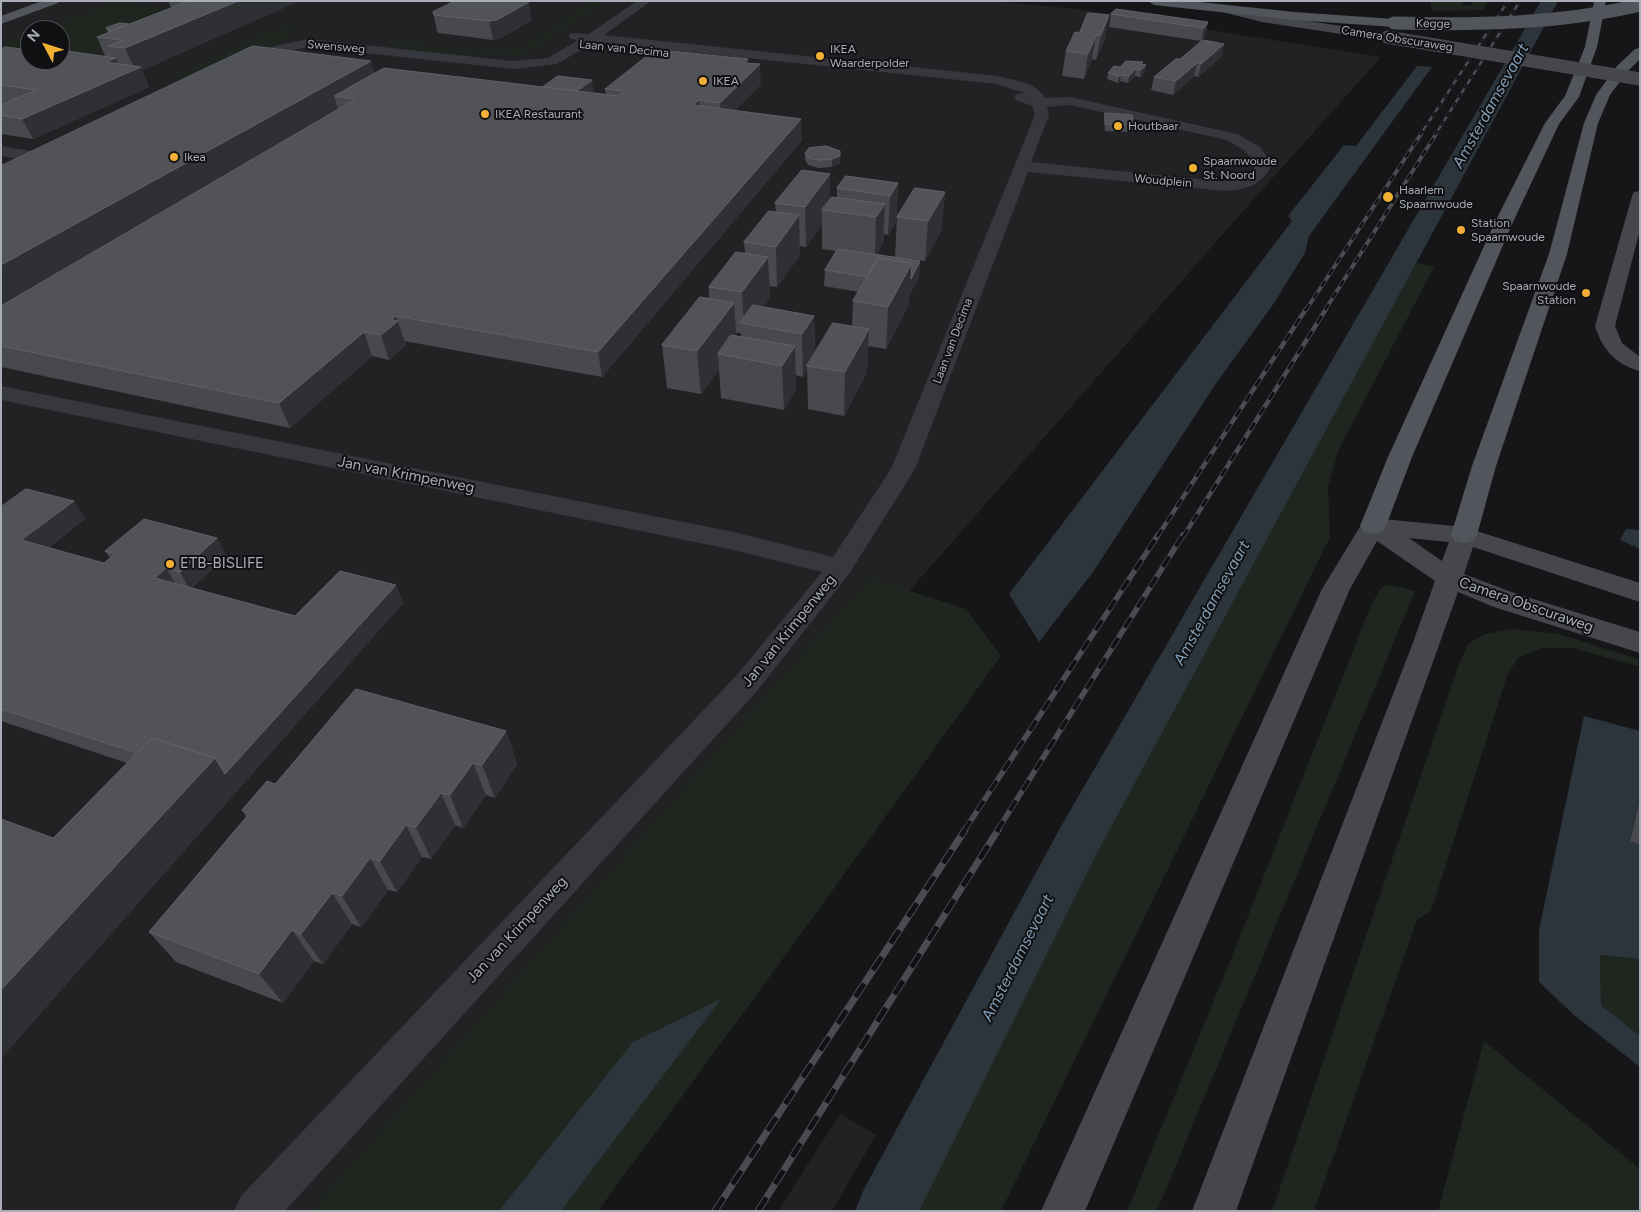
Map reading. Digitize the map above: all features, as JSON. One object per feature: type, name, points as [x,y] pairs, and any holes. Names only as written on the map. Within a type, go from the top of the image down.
[{"type":"main road","points":[[1,10],[26,1]]},
{"type":"main road","points":[[1,20],[54,1]]},
{"type":"main road","name":"Camera Obscuraweg","points":[[1154,1],[1226,9],[1262,18],[1390,27],[1640,73]]},
{"type":"main road","name":"Camera Obscuraweg","points":[[1215,1],[1313,11],[1364,28],[1390,27],[1640,78]]},
{"type":"main road","points":[[1062,1211],[1336,590],[1373,526],[1400,457],[1504,222],[1552,123],[1572,97],[1591,46],[1600,1]]},
{"type":"main road","name":"Kegge","points":[[1390,27],[1451,17],[1508,16],[1561,11],[1614,1]]},
{"type":"main road","name":"Kegge","points":[[1313,11],[1390,27],[1531,22],[1582,17],[1640,5]]},
{"type":"main road","points":[[1226,9],[1341,20]]},
{"type":"main road","points":[[1214,1211],[1450,579],[1484,466],[1558,254],[1591,123],[1603,95],[1622,69],[1640,52]]},
{"type":"main road","points":[[1640,196],[1605,326],[1608,338],[1615,350],[1640,365]]},
{"type":"main road","points":[[1373,526],[1464,535],[1640,593]]},
{"type":"main road","name":"Camera Obscuraweg","points":[[1373,526],[1450,579],[1504,600],[1640,643]]},
{"type":"street","points":[[578,40],[626,1]]},
{"type":"street","points":[[578,40],[608,27],[645,1]]},
{"type":"street","name":"Laan van Decima","points":[[608,27],[614,35],[637,42]]},
{"type":"street","name":"Laan van Decima","points":[[578,40],[637,42],[998,80],[1025,88],[1037,96],[1042,115],[903,470],[840,568]]},
{"type":"street","name":"Laan van Decima","points":[[578,40],[1002,92],[1038,103]]},
{"type":"street","name":"Swensweg","points":[[226,71],[288,45],[309,43],[512,65],[552,61],[578,40]]},
{"type":"street","name":"Woudplein","points":[[1022,166],[1224,186],[1245,184],[1260,174],[1264,164],[1259,154],[1250,145],[1232,137],[1070,101],[1038,103]]},
{"type":"street","points":[[1,151],[50,156],[19,171]]},
{"type":"street","name":"Jan van Krimpenweg","points":[[1,393],[734,541],[840,568],[747,683],[256,1211]]},
{"type":"shaded area","points":[[1,1],[993,1],[1077,9],[1381,57],[656,879],[372,1211],[1,1211]]},
{"type":"shaded area","points":[[593,1],[605,1],[525,54],[503,57],[459,55],[388,47],[397,41],[441,48],[490,52],[504,51],[526,44]]},
{"type":"shaded area","points":[[1430,1],[1464,1],[1462,6],[1470,6],[1474,1],[1489,1],[1483,10],[1432,11]]},
{"type":"shaded area","points":[[115,2],[194,13],[72,62],[70,62],[70,20],[65,20]]},
{"type":"shaded area","points":[[280,27],[303,30],[197,80],[173,76]]},
{"type":"shaded area","points":[[20,37],[20,55],[3,52],[1,48],[3,43]]},
{"type":"shaded area","points":[[1417,66],[1432,67],[1309,236],[1305,253],[1272,306],[1217,382],[1093,572],[1039,642],[1009,594],[1292,221],[1288,216],[1344,145],[1356,146]]},
{"type":"shaded area","points":[[1411,261],[1434,267],[1338,451],[1328,487],[1330,537],[1001,1211],[898,1211],[1299,473]]},
{"type":"shaded area","points":[[1626,529],[1640,530],[1640,549],[1620,540]]},
{"type":"shaded area","points":[[870,578],[966,609],[1001,656],[809,923],[598,1211],[311,1211]]},
{"type":"shaded area","points":[[1390,585],[1415,591],[1157,1211],[1127,1211],[1233,954],[1371,605],[1382,587]]},
{"type":"shaded area","points":[[1511,629],[1559,634],[1638,659],[1638,666],[1572,648],[1543,648],[1519,657],[1508,673],[1431,911],[1417,920],[1314,1211],[1272,1211],[1459,664],[1468,644],[1485,634]]},
{"type":"shaded area","points":[[1584,716],[1640,731],[1640,797],[1630,840],[1640,845],[1640,959],[1600,955],[1601,1005],[1640,1036],[1640,1067],[1574,1015],[1539,982],[1539,930]]},
{"type":"shaded area","points":[[1600,955],[1640,959],[1640,1036],[1601,1005]]},
{"type":"shaded area","points":[[721,999],[561,1211],[499,1211],[633,1042]]},
{"type":"shaded area","points":[[1484,1041],[1640,1169],[1640,1211],[1438,1211]]},
{"type":"shaded area","points":[[840,1114],[876,1135],[832,1211],[778,1211]]},
{"type":"building","points":[[181,1],[238,1],[125,48],[108,46],[122,40],[97,37],[186,2]]},
{"type":"building","points":[[455,1],[529,2],[497,20],[489,21],[434,15],[433,12]]},
{"type":"building","points":[[1116,9],[1208,22],[1204,28],[1111,14]]},
{"type":"building","points":[[1088,13],[1109,15],[1101,35],[1096,35],[1088,54],[1066,51],[1075,32],[1079,33]]},
{"type":"building","points":[[120,23],[129,24],[109,31],[106,28]]},
{"type":"building","points":[[1203,40],[1224,44],[1201,64],[1197,63],[1176,81],[1154,77],[1176,59],[1180,59]]},
{"type":"building","points":[[253,46],[371,61],[1,265],[1,166]]},
{"type":"building","points":[[6,47],[20,49],[20,70],[70,70],[70,51],[116,58],[106,62],[141,67],[22,119],[1,115],[1,105],[36,90],[1,85],[1,49]]},
{"type":"building","points":[[671,51],[748,59],[745,63],[760,64],[720,103],[699,100],[693,105],[801,119],[598,352],[396,316],[392,320],[398,321],[381,335],[364,332],[279,403],[1,346],[1,306],[356,99],[334,96],[384,68],[619,96],[626,91],[605,89],[652,52],[667,54]]},
{"type":"building","points":[[1126,61],[1143,62],[1141,64],[1146,65],[1141,70],[1136,69],[1129,76],[1108,73],[1114,66],[1120,67]]},
{"type":"building","points":[[558,76],[592,80],[577,91],[543,87]]},
{"type":"building","points":[[1105,113],[1132,115],[1134,125],[1106,124]]},
{"type":"building","points":[[826,146],[840,151],[840,156],[819,160],[808,158],[805,153],[809,148]]},
{"type":"building","points":[[802,170],[830,174],[805,207],[775,203]]},
{"type":"building","points":[[846,176],[898,183],[890,196],[837,188]]},
{"type":"building","points":[[915,188],[945,192],[928,221],[897,217]]},
{"type":"building","points":[[832,197],[885,204],[876,217],[822,210]]},
{"type":"building","points":[[769,211],[799,215],[776,247],[744,242]]},
{"type":"building","points":[[838,249],[920,261],[911,279],[912,263],[878,258],[868,277],[825,270]]},
{"type":"building","points":[[736,252],[768,257],[742,292],[709,287]]},
{"type":"building","points":[[878,258],[912,263],[888,307],[853,301]]},
{"type":"building","points":[[700,297],[734,303],[697,351],[662,345]]},
{"type":"building","points":[[753,305],[814,316],[802,334],[740,323]]},
{"type":"building","points":[[833,323],[869,329],[845,372],[807,366]]},
{"type":"building","points":[[731,335],[795,346],[782,366],[718,354]]},
{"type":"building","points":[[26,489],[74,501],[21,540],[104,563],[115,554],[105,551],[144,519],[217,538],[180,572],[166,568],[155,578],[295,616],[340,571],[396,585],[225,774],[215,758],[152,738],[137,753],[1,709],[1,507]]},
{"type":"building","points":[[356,689],[506,731],[482,765],[473,763],[450,795],[441,793],[416,827],[406,825],[380,861],[370,858],[342,896],[332,893],[301,934],[292,930],[259,974],[149,932],[249,814],[242,810],[267,781],[275,784]]},
{"type":"building","points":[[152,738],[215,758],[1,990],[1,819],[53,838]]},
{"type":"waterway","name":"Amsterdamsevaart","points":[[886,1211],[1081,836],[1550,1]]},
{"type":"railway","points":[[1420,135],[1508,1]]},
{"type":"railway","points":[[1435,135],[1520,1]]},
{"type":"railway","points":[[1306,310],[1421,134]]},
{"type":"railway","points":[[1325,310],[1436,134]]},
{"type":"railway","points":[[1157,537],[1306,309]]},
{"type":"railway","points":[[1183,537],[1326,309]]},
{"type":"railway","points":[[964,831],[1158,535]]},
{"type":"railway","points":[[997,831],[1183,535]]},
{"type":"railway","points":[[715,1211],[965,830]]},
{"type":"railway","points":[[758,1211],[998,830]]},
{"type":"place","name":"IKEA Waarderpolder","points":[[820,56]]},
{"type":"place","name":"IKEA","points":[[703,81]]},
{"type":"place","name":"IKEA Restaurant","points":[[485,114]]},
{"type":"place","name":"Houtbaar","points":[[1118,126]]},
{"type":"place","name":"Ikea","points":[[174,157]]},
{"type":"place","name":"Spaarnwoude St. Noord","points":[[1193,168]]},
{"type":"place","name":"Haarlem Spaarnwoude","points":[[1388,197]]},
{"type":"place","name":"Station Spaarnwoude","points":[[1461,230]]},
{"type":"place","name":"Spaarnwoude Station","points":[[1586,293]]},
{"type":"place","name":"ETB-BISLIFE","points":[[170,564]]}]
